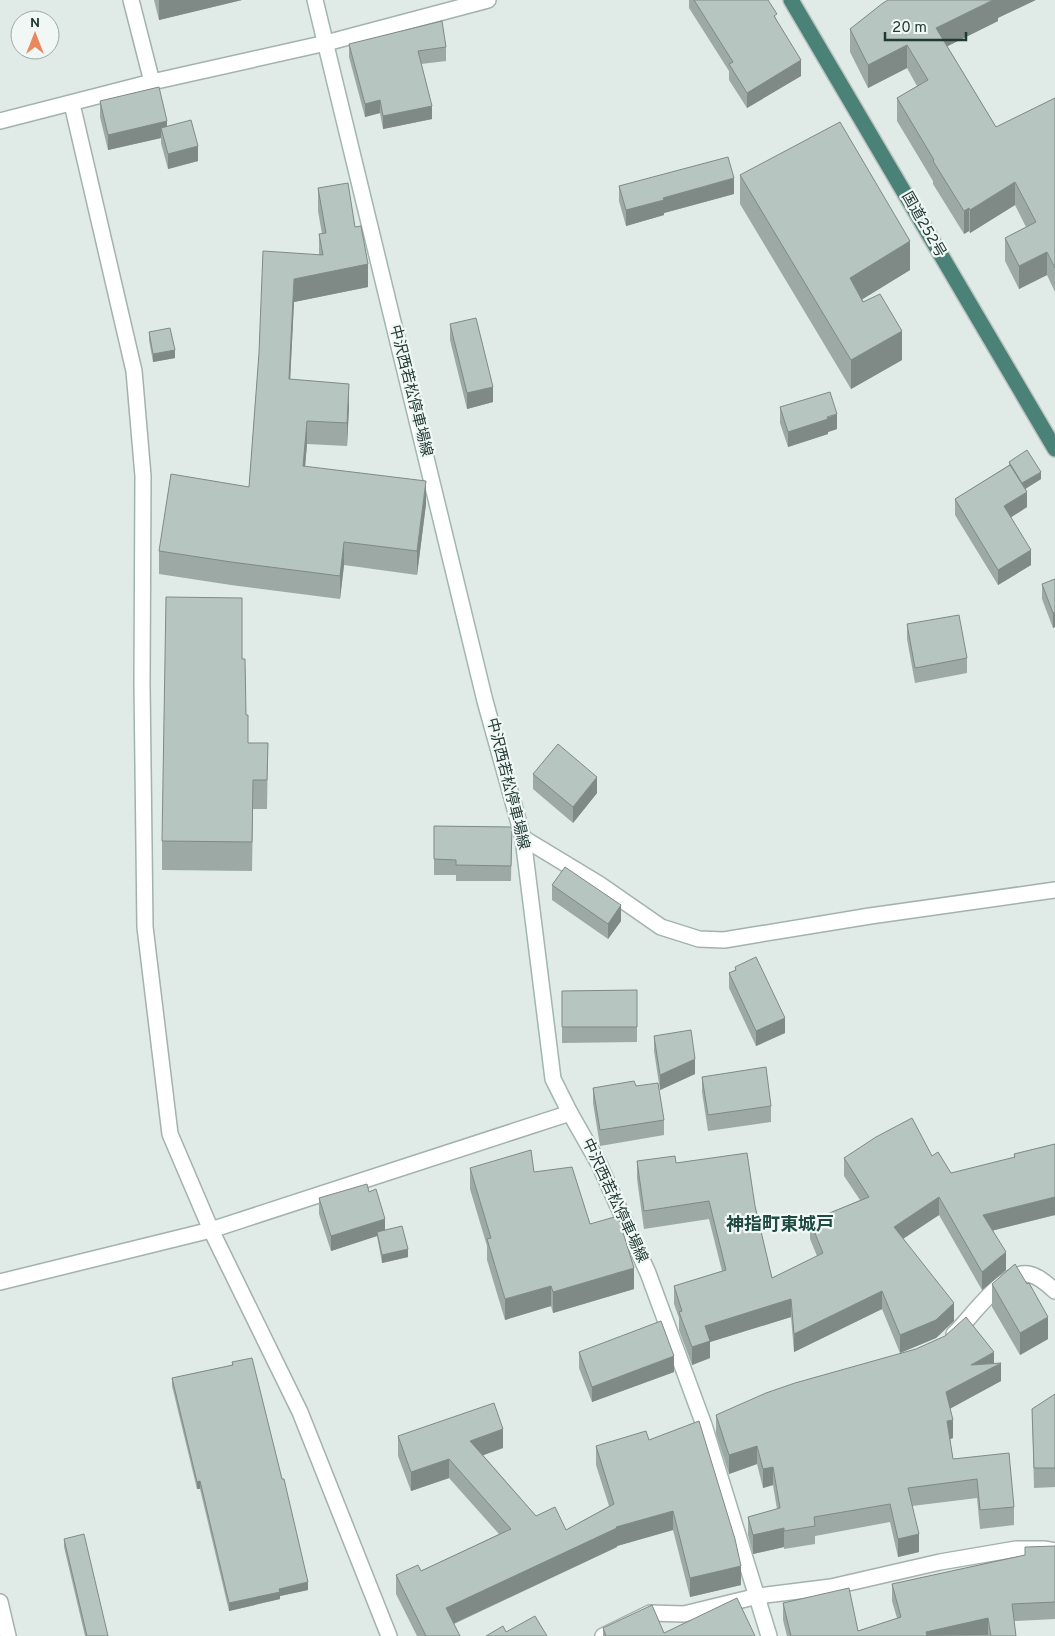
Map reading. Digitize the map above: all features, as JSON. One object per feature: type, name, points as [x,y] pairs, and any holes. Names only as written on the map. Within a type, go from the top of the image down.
[{"type":"highway","name":"国道252号","points":[[791,0],[1055,449]]},
{"type":"street","points":[[131,0],[152,82]]},
{"type":"street","name":"中沢西若松停車場線","points":[[315,0],[485,701],[523,838],[553,1079],[599,1164],[648,1273],[704,1425],[769,1636]]},
{"type":"street","points":[[0,121],[152,82],[326,43],[488,0]]},
{"type":"street","points":[[72,104],[134,371],[143,476],[142,684],[145,927],[170,1134],[211,1230],[300,1412],[389,1636]]},
{"type":"street","points":[[523,838],[598,884],[661,927],[699,939],[724,940],[870,916],[1055,890]]},
{"type":"street","points":[[0,1282],[211,1230],[570,1113]]},
{"type":"street","points":[[943,1344],[966,1323],[992,1292],[1014,1276],[1028,1274],[1042,1280],[1055,1290]]},
{"type":"street","points":[[704,1425],[721,1419]]},
{"type":"street","points":[[603,1636],[650,1612],[684,1614],[758,1596],[831,1587],[940,1562],[1016,1549],[1055,1551]]},
{"type":"street","points":[[0,1602],[8,1636]]},
{"type":"building","points":[[694,0],[768,0],[777,14],[774,16],[801,60],[747,93],[729,64],[733,62]]},
{"type":"building","points":[[888,0],[993,0],[936,28],[996,127],[1055,98],[1055,268],[1047,252],[1019,266],[1005,238],[1036,222],[1015,182],[970,210],[969,208],[964,211],[897,98],[928,80],[907,45],[868,65],[850,29]]},
{"type":"building","points":[[442,21],[446,47],[418,51],[432,106],[383,116],[380,100],[365,104],[349,44]]},
{"type":"building","points":[[159,87],[167,121],[108,135],[100,101]]},
{"type":"building","points":[[191,120],[198,146],[168,154],[161,128]]},
{"type":"building","points":[[840,122],[910,241],[850,278],[863,302],[880,294],[902,331],[851,360],[740,175]]},
{"type":"building","points":[[728,157],[734,178],[626,210],[619,186]]},
{"type":"building","points":[[348,183],[355,227],[361,226],[368,264],[294,279],[289,379],[349,384],[347,423],[307,421],[303,466],[426,481],[417,551],[344,542],[340,576],[159,551],[171,474],[249,487],[259,353],[263,251],[323,255],[319,234],[326,233],[318,188]]},
{"type":"building","points":[[476,318],[493,387],[467,393],[450,324]]},
{"type":"building","points":[[170,328],[175,350],[153,354],[149,332]]},
{"type":"building","points":[[830,392],[837,414],[827,417],[828,419],[788,432],[780,407]]},
{"type":"building","points":[[1027,450],[1041,472],[1022,483],[1009,462]]},
{"type":"building","points":[[1010,465],[1027,492],[1004,506],[1031,550],[998,570],[955,499]]},
{"type":"building","points":[[1055,579],[1055,612],[1053,613],[1042,584]]},
{"type":"building","points":[[166,597],[242,598],[242,659],[245,659],[248,743],[268,743],[267,780],[253,780],[252,842],[162,841]]},
{"type":"building","points":[[959,615],[967,658],[915,668],[907,624]]},
{"type":"building","points":[[558,744],[597,777],[573,807],[533,774]]},
{"type":"building","points":[[434,826],[512,827],[511,866],[456,865],[456,860],[434,859]]},
{"type":"building","points":[[565,867],[621,905],[608,924],[552,885]]},
{"type":"building","points":[[756,957],[785,1018],[756,1031],[729,973],[736,970],[735,967]]},
{"type":"building","points":[[637,990],[637,1027],[562,1027],[562,991]]},
{"type":"building","points":[[691,1030],[695,1059],[660,1075],[654,1036]]},
{"type":"building","points":[[766,1067],[771,1106],[708,1115],[702,1077]]},
{"type":"building","points":[[634,1081],[636,1086],[658,1083],[664,1120],[600,1130],[593,1088]]},
{"type":"building","points":[[912,1118],[932,1156],[938,1152],[951,1173],[1015,1157],[1014,1154],[1055,1144],[1055,1197],[983,1215],[1006,1252],[982,1272],[939,1197],[894,1227],[954,1303],[936,1320],[900,1335],[882,1291],[794,1334],[791,1299],[705,1326],[710,1341],[692,1347],[679,1312],[682,1311],[674,1286],[726,1270],[709,1201],[644,1211],[637,1161],[675,1156],[676,1163],[747,1153],[755,1206],[772,1278],[823,1253],[810,1221],[869,1197],[844,1158],[876,1137]]},
{"type":"building","points":[[531,1150],[534,1172],[572,1167],[590,1224],[618,1216],[634,1268],[553,1292],[551,1286],[505,1299],[487,1239],[491,1238],[470,1168]]},
{"type":"building","points":[[367,1184],[369,1192],[376,1189],[385,1219],[331,1236],[319,1198]]},
{"type":"building","points":[[402,1226],[408,1249],[382,1255],[377,1232]]},
{"type":"building","points":[[1015,1264],[1027,1284],[1029,1283],[1048,1317],[1020,1333],[992,1284]]},
{"type":"building","points":[[966,1317],[994,1352],[971,1365],[1001,1363],[946,1392],[953,1420],[947,1421],[953,1459],[1009,1453],[1014,1507],[980,1510],[977,1479],[908,1488],[919,1534],[898,1539],[890,1504],[814,1517],[815,1526],[784,1531],[784,1528],[753,1535],[748,1517],[780,1508],[773,1467],[763,1469],[757,1446],[729,1455],[716,1415],[766,1393],[795,1383],[916,1349],[945,1336]]},
{"type":"building","points":[[661,1321],[674,1356],[592,1387],[579,1352]]},
{"type":"building","points":[[252,1358],[282,1479],[284,1479],[308,1582],[279,1589],[280,1592],[229,1603],[200,1481],[197,1482],[172,1378],[233,1365],[232,1362]]},
{"type":"building","points":[[1055,1394],[1055,1468],[1034,1468],[1032,1409]]},
{"type":"building","points":[[494,1403],[503,1429],[470,1441],[536,1516],[555,1507],[566,1530],[614,1504],[596,1446],[646,1431],[649,1440],[699,1421],[735,1539],[741,1566],[690,1578],[673,1511],[616,1527],[446,1608],[460,1636],[426,1636],[396,1575],[418,1565],[421,1571],[511,1529],[449,1459],[411,1472],[398,1436]]},
{"type":"building","points":[[84,1534],[108,1636],[87,1636],[64,1539]]},
{"type":"building","points":[[1055,1546],[1055,1602],[1012,1604],[1016,1636],[991,1636],[988,1618],[926,1632],[927,1636],[791,1636],[783,1603],[849,1588],[858,1631],[901,1617],[892,1584],[1025,1555],[1025,1547]]},
{"type":"building","points":[[737,1598],[755,1636],[606,1636],[603,1628],[652,1605],[664,1633]]},
{"type":"building","points":[[535,1616],[547,1636],[486,1636],[503,1626],[506,1632]]},
{"type":"district","name":"神指町東城戸","points":[[780,1225]]}]
